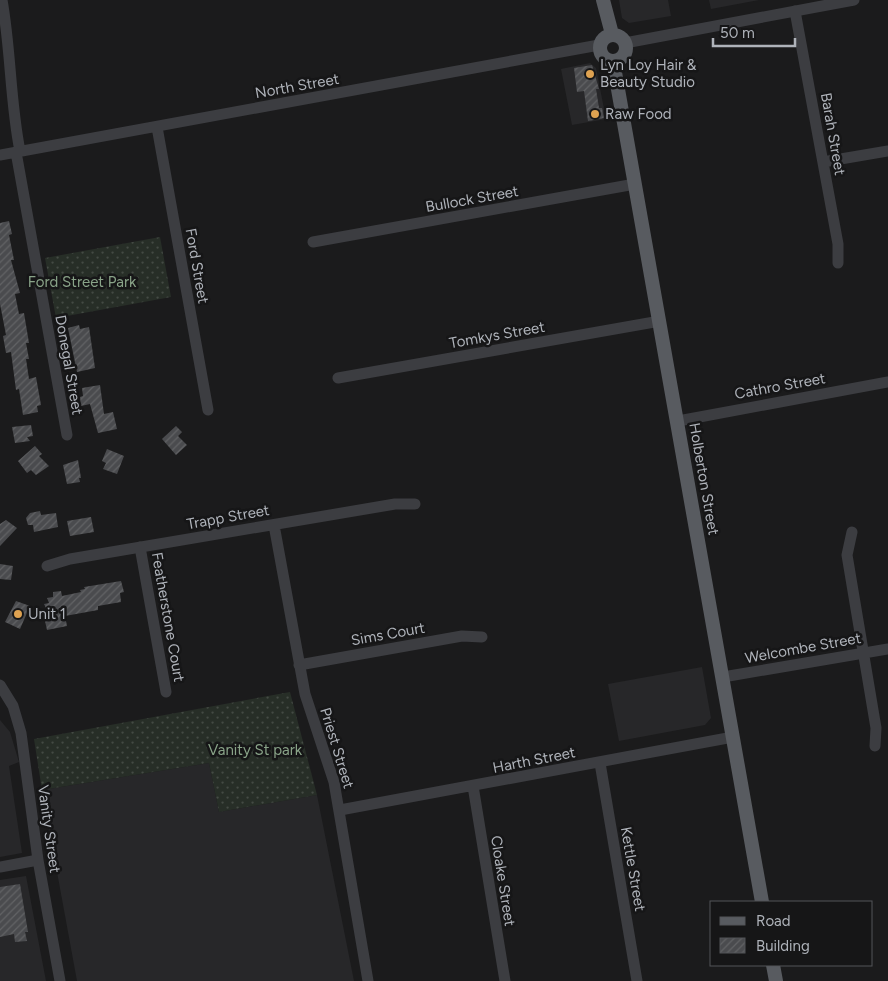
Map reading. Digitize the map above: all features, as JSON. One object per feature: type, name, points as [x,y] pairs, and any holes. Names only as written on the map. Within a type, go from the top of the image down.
[{"type":"main road","points":[[603,0],[612,34]]},
{"type":"main road","points":[[612,34],[618,35],[625,43],[624,54],[612,61],[601,54],[599,45],[603,38],[612,34]]},
{"type":"main road","name":"Holberton Street","points":[[612,61],[660,320],[762,901]]},
{"type":"main road","points":[[774,966],[776,981]]},
{"type":"street","name":"Donegal Street","points":[[2,0],[9,50],[12,114],[67,435]]},
{"type":"street","points":[[625,43],[854,0]]},
{"type":"street","name":"Barah Street","points":[[795,11],[838,244],[838,263]]},
{"type":"street","name":"North Street","points":[[0,155],[599,45]]},
{"type":"street","name":"Ford Street","points":[[156,127],[208,410]]},
{"type":"street","points":[[823,162],[888,151]]},
{"type":"street","name":"Bullock Street","points":[[313,242],[635,184]]},
{"type":"street","name":"Tomkys Street","points":[[338,378],[660,320]]},
{"type":"street","name":"Cathro Street","points":[[678,421],[888,382]]},
{"type":"street","name":"Trapp Street","points":[[47,566],[140,547],[395,504],[414,504]]},
{"type":"street","name":"Priest Street","points":[[274,525],[305,694],[334,782],[340,810],[368,981]]},
{"type":"street","points":[[852,532],[847,555],[876,728],[875,746]]},
{"type":"street","name":"Featherstone Court","points":[[140,547],[166,692]]},
{"type":"street","name":"Sims Court","points":[[299,666],[462,636],[482,637]]},
{"type":"street","name":"Welcombe Street","points":[[723,678],[888,649]]},
{"type":"street","name":"Vanity Street","points":[[0,685],[13,706],[21,733],[38,860],[60,981]]},
{"type":"street","name":"Harth Street","points":[[340,810],[733,737]]},
{"type":"street","name":"Kettle Street","points":[[600,762],[637,981]]},
{"type":"street","name":"Cloake Street","points":[[473,786],[505,981]]},
{"type":"street","points":[[0,867],[38,860]]},
{"type":"shaded area","points":[[619,0],[668,0],[671,16],[629,23],[622,18]]},
{"type":"shaded area","points":[[709,0],[759,0],[711,9]]},
{"type":"shaded area","points":[[590,63],[596,68],[606,119],[572,125],[561,69]]},
{"type":"shaded area","points":[[702,667],[711,718],[705,725],[619,741],[608,684]]},
{"type":"shaded area","points":[[0,720],[10,732],[19,762],[9,766],[22,853],[0,857]]},
{"type":"shaded area","points":[[209,763],[219,812],[317,795],[354,981],[77,981],[42,790]]},
{"type":"shaded area","points":[[26,876],[46,981],[0,981],[0,880]]},
{"type":"green space","name":"Ford Street Park","points":[[160,237],[171,297],[56,318],[45,258]]},
{"type":"green space","name":"Vanity St park","points":[[290,692],[317,795],[219,812],[209,763],[42,790],[34,739]]},
{"type":"building","points":[[592,65],[599,89],[596,89],[599,108],[602,108],[604,118],[588,121],[584,91],[577,92],[574,68]]},
{"type":"building","points":[[9,221],[12,234],[9,235],[14,260],[11,260],[20,293],[15,294],[19,314],[24,313],[29,343],[26,343],[29,359],[26,359],[29,379],[36,377],[41,405],[37,406],[38,412],[23,415],[19,389],[16,390],[11,352],[6,353],[3,336],[6,335],[0,304],[0,223]]},
{"type":"building","points":[[79,325],[80,329],[89,327],[95,368],[77,372],[68,328]]},
{"type":"building","points":[[100,385],[104,414],[113,412],[117,429],[98,433],[90,404],[81,406],[80,397],[83,396],[82,388]]},
{"type":"building","points":[[31,425],[33,436],[27,437],[30,441],[15,443],[12,427]]},
{"type":"building","points":[[176,426],[182,432],[178,436],[187,445],[176,455],[162,439]]},
{"type":"building","points":[[35,446],[42,454],[39,456],[49,466],[36,475],[31,470],[27,473],[18,461]]},
{"type":"building","points":[[107,449],[124,456],[117,474],[103,469],[106,463],[102,461]]},
{"type":"building","points":[[78,460],[80,482],[67,484],[63,465]]},
{"type":"building","points":[[40,511],[41,515],[56,513],[58,527],[34,532],[33,525],[28,525],[26,518],[30,513]]},
{"type":"building","points":[[91,517],[94,532],[70,536],[67,521]]},
{"type":"building","points":[[6,520],[17,528],[0,546],[0,524]]},
{"type":"building","points":[[0,564],[13,566],[11,580],[0,579]]},
{"type":"building","points":[[121,581],[124,592],[120,593],[121,602],[98,606],[98,610],[65,616],[67,626],[47,630],[43,612],[49,614],[44,604],[49,603],[47,598],[53,597],[53,592],[61,591],[62,596],[81,592],[80,590],[85,589],[84,587]]},
{"type":"building","name":"Unit 1","points":[[16,601],[30,606],[20,629],[5,622]]},
{"type":"building","points":[[20,884],[28,932],[25,932],[27,941],[15,942],[14,934],[0,937],[0,887]]},
{"type":"place","name":"Lyn Loy Hair & Beauty Studio","points":[[590,74]]},
{"type":"place","name":"Raw Food","points":[[595,114]]},
{"type":"place","name":"Unit 1","points":[[18,614]]}]
